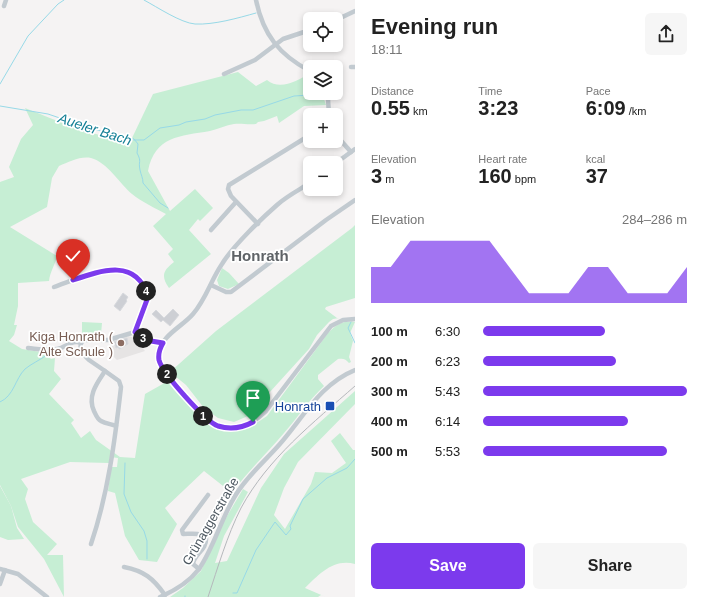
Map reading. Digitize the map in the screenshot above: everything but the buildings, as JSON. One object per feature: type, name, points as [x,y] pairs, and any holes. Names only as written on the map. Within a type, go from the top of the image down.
[{"type":"street","points":[[4,6],[6,0]]},
{"type":"street","points":[[256,0],[265,28],[276,46],[303,67]]},
{"type":"street","points":[[343,17],[355,11]]},
{"type":"street","points":[[224,74],[255,60],[276,46],[283,39],[303,32]]},
{"type":"street","points":[[258,224],[231,196],[228,188],[232,182],[303,139]]},
{"type":"street","points":[[343,141],[353,150],[343,158]]},
{"type":"street","points":[[303,188],[276,205],[226,257],[200,306],[163,343],[160,348],[159,359],[167,375],[203,416],[212,423],[229,429],[245,426],[253,422],[266,411],[324,334],[336,323],[347,319],[355,319]]},
{"type":"street","points":[[211,285],[226,292],[231,292],[326,220],[355,200]]},
{"type":"street","points":[[211,230],[236,202]]},
{"type":"street","points":[[54,287],[93,273],[114,270],[131,272],[142,283],[148,297],[135,332]]},
{"type":"street","points":[[28,348],[42,350],[59,349],[67,344],[78,341],[81,343],[84,340],[108,340],[135,332],[151,341],[163,343]]},
{"type":"street","points":[[81,343],[80,346],[83,354],[120,383],[110,469],[99,521],[91,544]]},
{"type":"street","name":"Grünaggerstraße","points":[[160,597],[185,583],[199,569],[236,494],[254,470],[287,436],[304,412],[330,385],[342,376],[355,370]]},
{"type":"street","points":[[105,371],[93,391],[92,406],[98,418],[105,423],[116,426]]},
{"type":"street","points":[[199,569],[193,564],[193,561],[203,549],[206,538],[203,535],[198,534],[183,534],[182,530],[208,495]]},
{"type":"street","points":[[124,567],[144,572],[158,585],[165,595]]},
{"type":"street","points":[[0,584],[2,569],[24,578],[47,597]]},
{"type":"shaded area","points":[[128,336],[132,337],[145,351],[117,360],[111,354],[114,352],[109,342]]},
{"type":"green space","points":[[238,72],[256,86],[267,80],[277,85],[283,85],[294,82],[303,77],[303,100],[324,100],[326,105],[304,106],[279,123],[277,116],[256,124],[234,124],[210,131],[189,134],[170,140],[156,151],[151,159],[148,171],[170,211],[195,189],[213,208],[200,221],[198,219],[189,230],[211,254],[169,288],[165,280],[164,273],[174,262],[168,254],[173,249],[153,226],[166,214],[132,194],[108,169],[97,160],[83,158],[59,166],[52,178],[47,207],[10,227],[57,256],[49,281],[18,283],[18,306],[14,325],[17,325],[14,335],[9,341],[22,349],[47,353],[51,359],[55,358],[54,371],[61,379],[49,394],[74,420],[71,423],[81,438],[90,431],[96,440],[120,457],[135,458],[145,394],[168,381],[190,407],[210,426],[222,430],[235,431],[250,426],[267,416],[328,333],[343,322],[355,322],[350,333],[353,341],[349,357],[351,362],[349,363],[344,359],[338,359],[318,375],[318,379],[324,386],[232,493],[204,471],[165,508],[177,524],[157,562],[139,560],[125,536],[115,493],[108,491],[111,467],[117,467],[118,458],[110,457],[109,463],[70,462],[21,479],[28,489],[25,499],[33,522],[57,544],[47,555],[63,555],[64,597],[44,559],[18,527],[11,506],[0,485],[0,182],[14,177],[9,167],[21,139],[33,125],[25,108],[94,134],[122,139],[132,138],[153,94]]},
{"type":"green space","points":[[355,225],[355,298],[326,307],[325,309],[339,318],[333,319],[329,322],[317,335],[309,349],[248,416],[234,422],[218,418],[204,408],[186,385],[170,372],[216,331]]},
{"type":"green space","points":[[222,268],[239,284],[228,289],[219,286],[217,280]]},
{"type":"green space","points":[[82,322],[102,323],[101,334],[82,334]]},
{"type":"green space","points":[[355,391],[355,404],[298,462],[284,488],[274,515],[285,529],[311,484],[315,472],[332,473],[346,463],[331,441],[340,433],[353,450],[355,450],[355,564],[340,563],[327,568],[305,588],[326,597],[321,595],[318,597],[170,597],[183,588],[201,571],[220,528],[243,489],[248,492],[224,536],[215,563],[227,561],[261,488],[284,454]]},
{"type":"green space","points":[[0,486],[11,506],[17,528],[24,539],[8,540],[0,537]]},
{"type":"waterway","name":"Aueler Bach","points":[[0,84],[28,36],[58,4],[64,0]]},
{"type":"waterway","points":[[144,0],[176,18],[195,24],[218,22],[256,13]]},
{"type":"waterway","points":[[134,140],[144,140],[160,128],[205,119],[215,115],[241,110],[253,110],[294,96],[303,95]]},
{"type":"waterway","name":"Aueler Bach","points":[[0,106],[48,114],[89,128],[134,139],[138,144],[137,153],[143,183],[160,203],[168,208]]},
{"type":"waterway","points":[[351,322],[348,328],[355,343]]},
{"type":"waterway","points":[[0,402],[8,396],[25,369],[47,355]]},
{"type":"waterway","points":[[233,593],[237,593],[256,550],[275,522],[286,535],[291,529],[290,526],[303,499],[327,478],[347,468],[355,459]]},
{"type":"waterway","points":[[125,463],[124,494],[131,512],[144,531],[147,541],[147,559]]},
{"type":"railway","points":[[208,597],[231,530],[241,508],[252,490],[264,473],[292,442],[355,386]]},
{"type":"place","name":"Kiga Honrath ( Alte Schule )","points":[[121,343]]},
{"type":"place","name":"Honrath","points":[[330,406]]},
{"type":"district","name":"Honrath","points":[[260,256]]},
{"type":"route","points":[[73,280],[93,273],[114,270],[128,271],[134,274],[142,283],[148,297],[135,332],[151,341],[163,343],[160,348],[159,359],[167,375],[203,416],[217,426],[229,429],[245,426],[253,422]]}]
